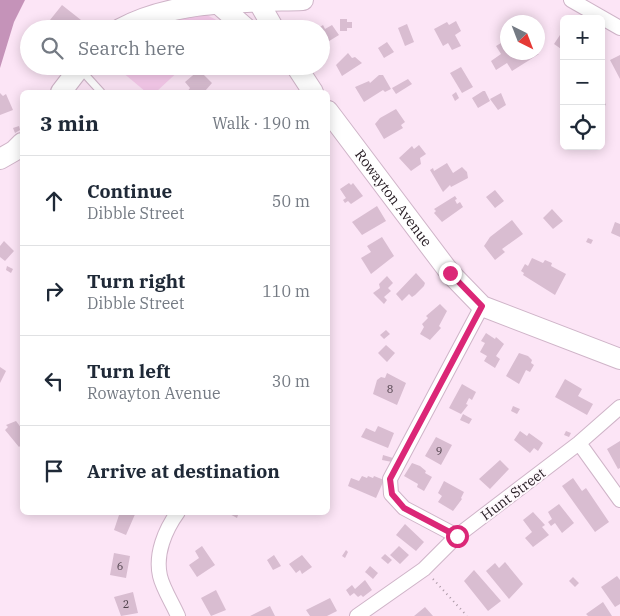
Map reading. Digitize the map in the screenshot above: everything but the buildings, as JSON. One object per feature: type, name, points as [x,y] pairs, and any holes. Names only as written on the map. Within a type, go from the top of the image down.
[{"type":"street","points":[[139,20],[164,8],[192,2],[303,0]]},
{"type":"street","points":[[571,0],[620,28]]},
{"type":"street","points":[[250,1],[266,20]]},
{"type":"street","points":[[216,2],[237,20]]},
{"type":"street","points":[[63,90],[74,75]]},
{"type":"street","name":"Rowayton Avenue","points":[[330,114],[450,273],[482,306],[620,359]]},
{"type":"street","points":[[0,159],[20,145]]},
{"type":"street","points":[[457,536],[404,508],[392,494],[390,479],[482,306]]},
{"type":"street","name":"Hunt Street","points":[[357,616],[424,568],[457,536],[579,443],[620,407]]},
{"type":"street","points":[[579,443],[620,500]]},
{"type":"street","points":[[176,515],[169,525],[159,554],[160,576],[178,616]]},
{"type":"lane","points":[[86,75],[98,90]]},
{"type":"path","points":[[424,568],[467,616]]},
{"type":"shaded area","points":[[0,0],[25,0],[14,22],[0,68]]},
{"type":"shaded area","points":[[205,14],[216,20],[162,20]]},
{"type":"shaded area","points":[[126,75],[174,75],[158,90],[144,90]]},
{"type":"route","points":[[450,273],[482,306],[390,479],[392,494],[404,508],[457,536]]}]
